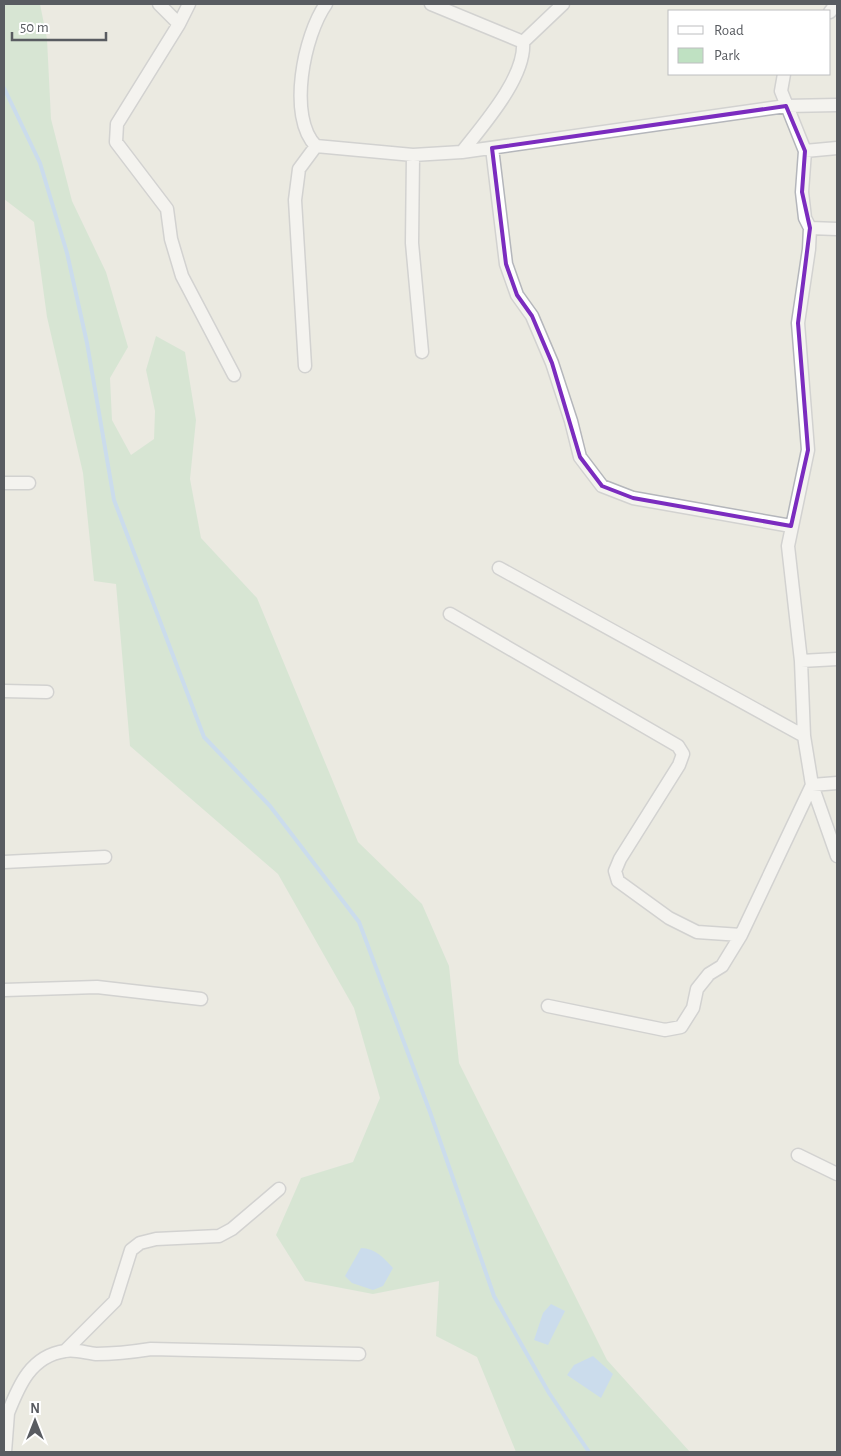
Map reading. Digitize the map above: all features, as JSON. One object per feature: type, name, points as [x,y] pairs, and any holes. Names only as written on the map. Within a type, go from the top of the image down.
[{"type":"street","points":[[159,4],[178,24]]},
{"type":"street","points":[[188,4],[178,24],[117,124],[116,142],[167,209],[171,239],[182,276],[234,375]]},
{"type":"street","points":[[326,4],[319,14],[306,52],[301,92],[303,123],[308,137],[316,146],[413,155],[462,152],[786,106],[837,105]]},
{"type":"street","points":[[431,4],[523,42]]},
{"type":"street","points":[[523,42],[562,4]]},
{"type":"street","points":[[462,152],[484,125],[507,89],[524,54],[523,42]]},
{"type":"street","points":[[784,75],[781,91],[805,151],[802,192],[805,218],[810,228],[809,249],[798,323],[808,450],[788,546],[801,660],[804,736],[812,785],[837,856]]},
{"type":"street","points":[[305,366],[295,200],[299,168],[316,146]]},
{"type":"street","points":[[492,148],[506,264],[517,295],[532,316],[552,363],[571,421],[580,458],[602,486],[633,498],[791,526]]},
{"type":"street","points":[[805,151],[837,148]]},
{"type":"street","points":[[413,155],[412,243],[422,352]]},
{"type":"street","points":[[810,228],[837,229]]},
{"type":"street","points":[[4,483],[29,483]]},
{"type":"street","points":[[499,568],[804,736]]},
{"type":"street","points":[[450,614],[678,746],[683,754],[679,765],[620,859],[615,871],[618,880],[669,918],[698,932],[741,935]]},
{"type":"street","points":[[801,660],[837,659]]},
{"type":"street","points":[[4,691],[47,692]]},
{"type":"street","points":[[812,785],[837,784]]},
{"type":"street","points":[[548,1006],[665,1030],[681,1027],[693,1008],[698,989],[709,974],[722,966],[741,935],[812,785]]},
{"type":"street","points":[[4,862],[105,857]]},
{"type":"street","points":[[4,990],[97,988],[201,999]]},
{"type":"street","points":[[798,1155],[837,1174]]},
{"type":"street","points":[[5,1452],[6,1413],[20,1383],[38,1361],[66,1350],[115,1302],[131,1250],[140,1243],[156,1239],[219,1236],[232,1229],[279,1190]]},
{"type":"street","points":[[66,1350],[102,1354],[151,1349],[359,1354]]},
{"type":"highlighted area","points":[[786,106],[805,151],[802,192],[810,228],[798,323],[808,450],[791,526],[633,498],[602,486],[580,457],[552,363],[532,316],[517,295],[506,264],[492,148]]},
{"type":"green space","points":[[4,4],[40,4],[47,39],[51,119],[72,201],[106,272],[128,347],[110,378],[112,420],[131,455],[154,439],[155,411],[146,370],[156,336],[185,352],[196,420],[190,479],[201,538],[257,598],[358,842],[422,904],[449,966],[459,1063],[607,1360],[690,1452],[516,1452],[477,1357],[436,1336],[439,1281],[373,1294],[305,1281],[276,1235],[301,1178],[353,1162],[380,1098],[354,1008],[278,874],[130,746],[116,584],[94,581],[83,473],[47,317],[34,222],[4,199]]},
{"type":"water","points":[[361,1248],[371,1250],[383,1257],[393,1268],[383,1286],[373,1290],[352,1283],[345,1276]]},
{"type":"water","points":[[551,1304],[565,1311],[548,1345],[534,1340],[543,1313]]},
{"type":"water","points":[[593,1356],[613,1374],[601,1398],[567,1375],[574,1365]]},
{"type":"waterway","points":[[4,88],[40,163],[67,253],[87,343],[114,500],[204,737],[270,806],[359,922],[430,1112],[494,1296],[549,1393],[589,1452]]}]
